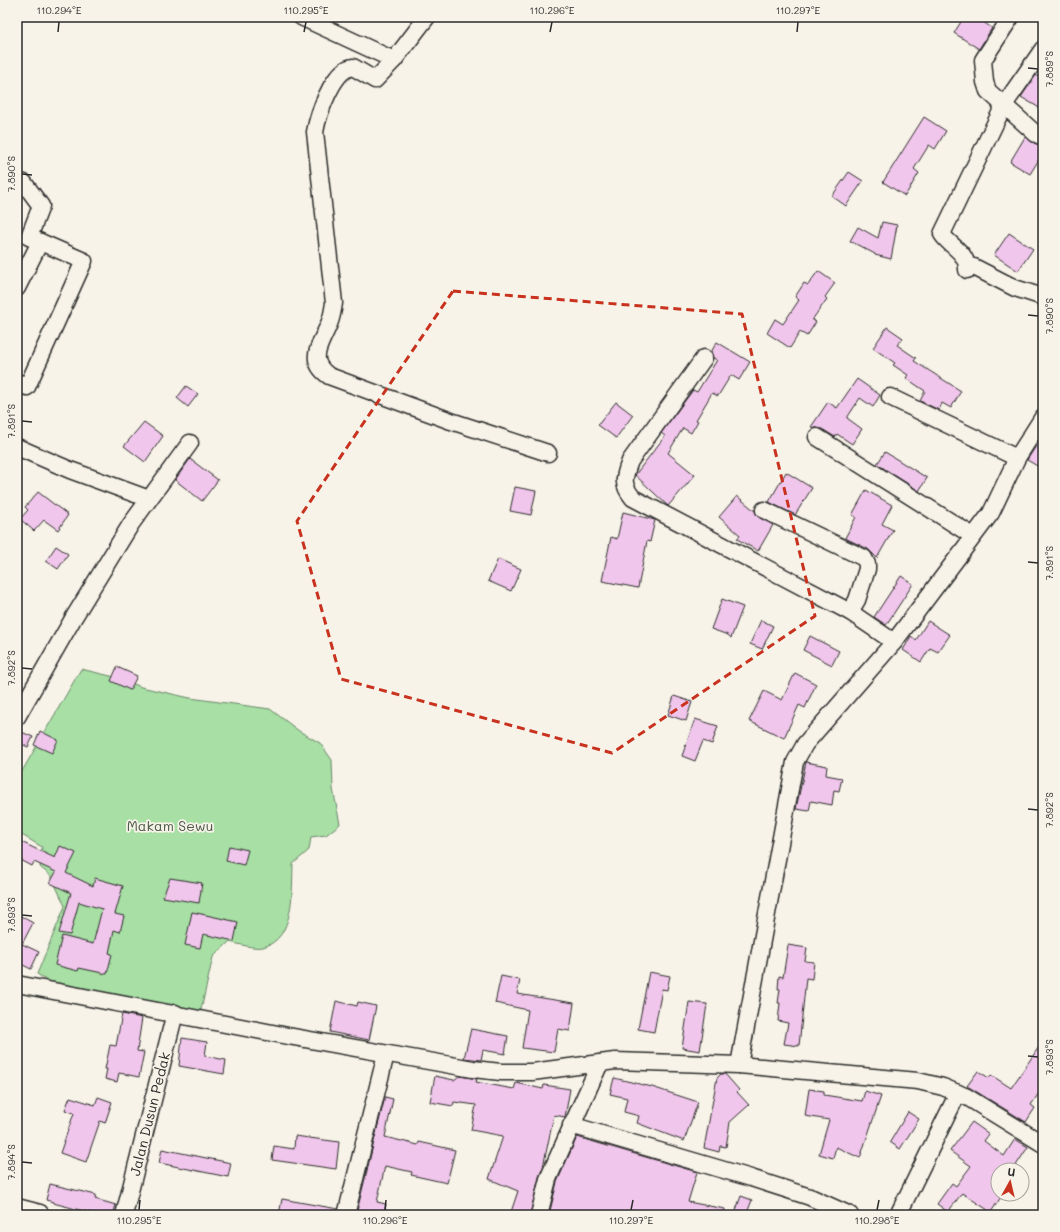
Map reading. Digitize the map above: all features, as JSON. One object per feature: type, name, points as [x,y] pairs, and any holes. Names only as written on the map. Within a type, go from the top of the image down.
[{"type":"street","points":[[301,17],[394,60]]},
{"type":"street","points":[[427,17],[394,60],[375,80],[353,67],[345,70],[324,99],[318,115],[315,132],[334,303],[330,323],[318,348],[318,365],[322,371],[329,376],[451,421],[548,453]]},
{"type":"street","points":[[1011,17],[983,60],[985,82],[988,90],[1036,134],[1043,137]]},
{"type":"street","points":[[1043,49],[1004,105],[942,234],[962,254],[967,270],[974,267],[1015,288],[1043,297]]},
{"type":"street","points":[[17,180],[24,183],[41,206],[29,237],[84,261],[27,387],[17,382]]},
{"type":"street","points":[[17,288],[40,242]]},
{"type":"street","points":[[704,358],[630,461],[624,476],[625,489],[633,498],[850,612],[894,642]]},
{"type":"street","points":[[890,397],[1017,458]]},
{"type":"street","points":[[739,1065],[795,762],[805,744],[894,642],[991,513],[1017,458],[1043,417]]},
{"type":"street","points":[[817,437],[973,536]]},
{"type":"street","points":[[17,717],[74,617],[131,524],[190,443]]},
{"type":"street","points":[[17,447],[70,470],[149,499]]},
{"type":"street","points":[[764,510],[864,558],[867,561],[867,569],[857,600],[850,612]]},
{"type":"street","points":[[17,984],[473,1069],[501,1072],[532,1072],[615,1061],[739,1065],[918,1081],[943,1086],[958,1093],[1043,1144]]},
{"type":"street","name":"Jalan Dusun Pedak","points":[[124,1215],[175,1013]]},
{"type":"street","points":[[346,1215],[386,1054]]},
{"type":"street","points":[[539,1215],[548,1180],[571,1125],[600,1063]]},
{"type":"street","points":[[898,1215],[958,1093]]},
{"type":"street","points":[[571,1125],[810,1197],[850,1215]]},
{"type":"street","points":[[17,1207],[43,1214]]},
{"type":"highlighted area","points":[[453,291],[742,314],[815,616],[612,753],[341,679],[297,521]]},
{"type":"green space","name":"Makam Sewu","points":[[81,669],[119,678],[141,687],[190,698],[270,709],[299,731],[320,743],[332,760],[333,789],[340,824],[326,835],[311,837],[309,850],[293,864],[292,900],[290,913],[281,934],[273,942],[263,947],[251,947],[229,942],[213,957],[200,1014],[57,987],[37,974],[65,906],[51,876],[40,867],[42,847],[17,832],[17,780]]},
{"type":"building","points":[[964,17],[976,17],[992,28],[979,49],[954,33]]},
{"type":"building","points":[[1036,75],[1043,79],[1043,110],[1021,97]]},
{"type":"building","points":[[924,117],[946,131],[935,149],[929,145],[914,169],[919,173],[905,196],[883,182]]},
{"type":"building","points":[[1025,137],[1043,148],[1043,153],[1030,174],[1010,162]]},
{"type":"building","points":[[849,172],[863,181],[846,206],[832,196]]},
{"type":"building","points":[[882,222],[897,225],[891,259],[875,255],[850,241],[858,227],[878,238]]},
{"type":"building","points":[[1009,233],[1033,249],[1018,271],[994,255]]},
{"type":"building","points":[[818,271],[835,283],[825,297],[827,299],[812,320],[816,322],[807,336],[800,332],[790,348],[767,333],[775,319],[783,324],[799,300],[795,297],[804,283],[808,285]]},
{"type":"building","points":[[887,327],[903,338],[897,345],[916,358],[914,361],[961,391],[951,408],[942,403],[939,410],[920,401],[925,391],[906,378],[908,375],[893,365],[895,363],[873,348]]},
{"type":"building","points":[[717,342],[750,362],[739,380],[731,375],[718,396],[712,393],[696,420],[698,421],[691,433],[683,428],[668,453],[695,475],[668,506],[635,475],[665,436],[661,433],[693,390],[697,392],[717,360],[713,358],[711,352]]},
{"type":"building","points":[[857,379],[880,395],[873,407],[860,398],[847,418],[862,429],[852,444],[837,434],[835,437],[822,429],[811,427],[828,402],[837,408]]},
{"type":"building","points":[[186,386],[198,394],[188,407],[177,398]]},
{"type":"building","points":[[616,402],[633,415],[616,438],[598,425]]},
{"type":"building","points":[[144,422],[163,436],[145,462],[124,446]]},
{"type":"building","points":[[1043,435],[1043,459],[1039,467],[1027,460]]},
{"type":"building","points":[[885,452],[927,478],[919,491],[877,464]]},
{"type":"building","points":[[190,459],[218,480],[202,501],[175,480]]},
{"type":"building","points":[[786,472],[812,488],[795,515],[769,502]]},
{"type":"building","points":[[515,487],[536,491],[531,515],[510,511]]},
{"type":"building","points":[[866,490],[892,505],[882,524],[893,530],[877,558],[868,549],[845,538],[856,517],[852,515]]},
{"type":"building","points":[[38,492],[68,515],[58,530],[44,520],[34,531],[20,519],[28,510],[25,507]]},
{"type":"building","points":[[737,496],[755,511],[760,518],[773,525],[758,551],[737,539],[740,535],[719,517]]},
{"type":"building","points":[[623,512],[655,520],[650,542],[647,541],[638,588],[602,581],[611,537],[617,539]]},
{"type":"building","points":[[56,546],[68,554],[58,569],[46,561]]},
{"type":"building","points":[[498,559],[521,569],[511,591],[488,581]]},
{"type":"building","points":[[901,576],[913,584],[886,625],[874,617]]},
{"type":"building","points":[[722,599],[743,607],[731,638],[728,635],[711,629]]},
{"type":"building","points":[[761,620],[773,626],[762,649],[750,644]]},
{"type":"building","points":[[928,621],[950,635],[938,652],[930,648],[921,662],[903,650],[911,636],[916,640]]},
{"type":"building","points":[[810,636],[839,651],[832,665],[803,650]]},
{"type":"building","points":[[117,667],[137,676],[130,690],[111,681]]},
{"type":"building","points":[[795,673],[816,684],[805,708],[799,705],[784,738],[749,721],[764,691],[782,700]]},
{"type":"building","points":[[674,696],[692,702],[686,721],[668,715]]},
{"type":"building","points":[[695,719],[718,726],[712,744],[703,741],[695,761],[682,756]]},
{"type":"building","points":[[17,730],[33,737],[28,747],[17,742]]},
{"type":"building","points":[[40,731],[58,740],[52,753],[34,745]]},
{"type":"building","points":[[806,762],[827,766],[826,775],[842,778],[839,791],[834,790],[832,805],[811,801],[809,811],[796,809]]},
{"type":"building","points":[[17,840],[55,858],[60,846],[76,853],[66,873],[93,886],[95,878],[123,886],[115,914],[124,916],[120,932],[114,930],[109,953],[112,954],[107,974],[79,968],[78,971],[55,965],[62,936],[93,944],[102,909],[79,902],[70,935],[59,933],[71,893],[50,883],[56,872],[34,862],[32,866],[17,858]]},
{"type":"building","points":[[229,846],[248,850],[244,865],[226,861]]},
{"type":"building","points":[[170,878],[202,883],[199,903],[163,897]]},
{"type":"building","points":[[192,912],[238,922],[234,941],[203,934],[200,948],[185,945]]},
{"type":"building","points":[[17,914],[33,923],[22,944],[39,952],[31,969],[17,962]]},
{"type":"building","points":[[788,945],[807,948],[805,961],[814,962],[812,979],[806,978],[799,1046],[784,1044],[788,1023],[778,1021],[780,1003],[778,1003],[780,989],[778,989],[779,976],[783,977]]},
{"type":"building","points":[[649,972],[670,976],[667,990],[662,989],[654,1032],[638,1029]]},
{"type":"building","points":[[501,976],[520,980],[517,994],[574,1003],[570,1031],[558,1029],[554,1052],[522,1048],[528,1010],[495,1003]]},
{"type":"building","points":[[336,1001],[357,1006],[358,1002],[376,1006],[369,1040],[330,1032]]},
{"type":"building","points":[[689,1002],[707,1004],[700,1051],[682,1048]]},
{"type":"building","points":[[122,1014],[142,1018],[137,1051],[144,1052],[139,1077],[119,1073],[117,1082],[105,1079],[107,1069],[105,1069],[110,1045],[116,1046]]},
{"type":"building","points":[[471,1029],[508,1036],[505,1054],[483,1050],[481,1060],[464,1058]]},
{"type":"building","points":[[182,1038],[207,1042],[205,1056],[226,1060],[224,1074],[179,1066]]},
{"type":"building","points":[[1043,1041],[1043,1087],[1031,1105],[1035,1108],[1026,1122],[967,1086],[978,1071],[989,1078],[991,1075],[1011,1088]]},
{"type":"building","points":[[721,1074],[725,1074],[739,1090],[737,1092],[749,1105],[730,1122],[726,1147],[720,1146],[719,1152],[704,1148],[717,1078]]},
{"type":"building","points":[[435,1076],[454,1080],[459,1076],[477,1079],[476,1082],[514,1089],[516,1083],[543,1089],[544,1085],[570,1089],[565,1117],[554,1115],[543,1167],[539,1177],[530,1215],[510,1215],[518,1191],[489,1179],[503,1136],[471,1130],[476,1105],[454,1102],[453,1106],[430,1102]]},
{"type":"building","points":[[614,1078],[652,1087],[698,1102],[684,1141],[637,1123],[639,1116],[624,1112],[627,1098],[610,1094]]},
{"type":"building","points":[[809,1089],[824,1091],[824,1095],[862,1101],[865,1091],[881,1096],[860,1158],[836,1147],[833,1158],[819,1154],[829,1120],[805,1116]]},
{"type":"building","points":[[70,1097],[95,1105],[98,1097],[112,1102],[105,1123],[100,1121],[86,1162],[60,1153],[74,1113],[65,1110]]},
{"type":"building","points":[[385,1097],[393,1099],[385,1137],[418,1145],[419,1142],[455,1150],[447,1183],[411,1175],[412,1172],[385,1166],[377,1202],[386,1204],[384,1215],[356,1215]]},
{"type":"building","points":[[908,1112],[919,1119],[900,1149],[890,1142]]},
{"type":"building","points":[[972,1122],[989,1134],[984,1141],[1004,1156],[1015,1139],[1028,1147],[1018,1162],[990,1162],[990,1202],[998,1202],[991,1212],[962,1193],[948,1212],[937,1204],[952,1183],[956,1186],[971,1166],[950,1151]]},
{"type":"building","points":[[295,1136],[339,1142],[336,1169],[272,1160],[274,1146],[294,1149]]},
{"type":"building","points":[[577,1137],[697,1172],[688,1202],[725,1209],[724,1215],[549,1215],[557,1182]]},
{"type":"building","points":[[162,1149],[231,1163],[228,1177],[159,1163]]},
{"type":"building","points":[[50,1184],[96,1195],[95,1199],[116,1205],[113,1215],[99,1215],[46,1200]]},
{"type":"building","points":[[741,1196],[752,1200],[747,1213],[736,1210]]},
{"type":"building","points":[[282,1199],[338,1209],[337,1215],[279,1215]]}]
